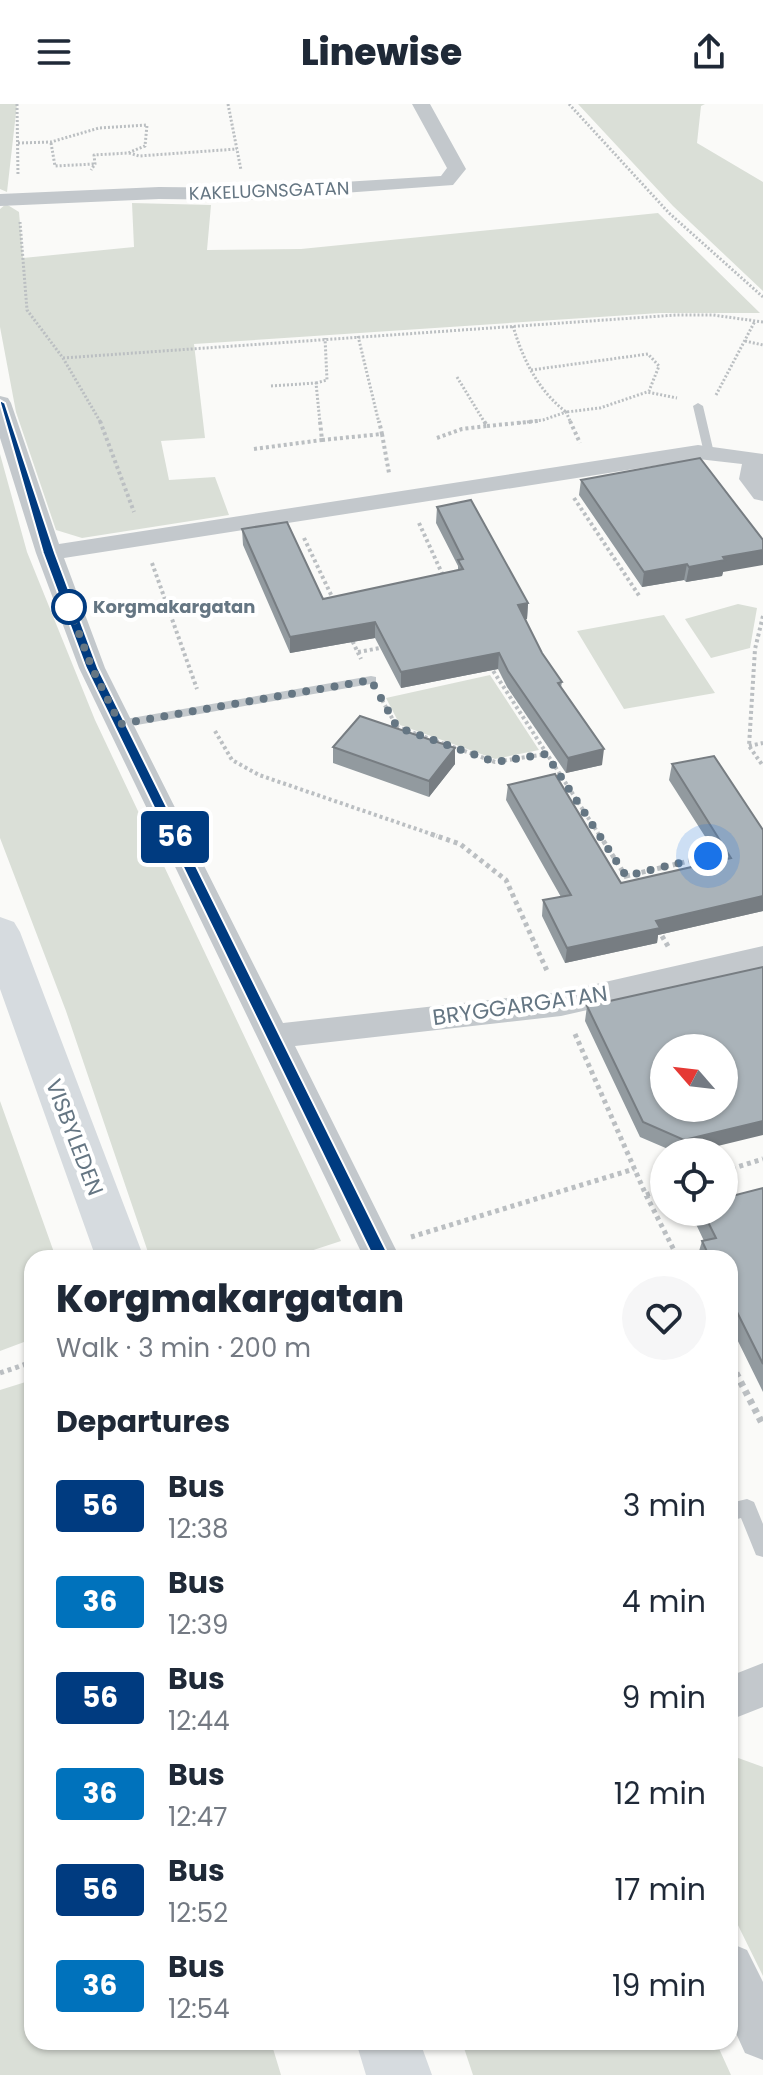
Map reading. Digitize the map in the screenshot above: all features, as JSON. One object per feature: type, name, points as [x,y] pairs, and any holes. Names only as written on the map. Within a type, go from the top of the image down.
[{"type":"main road","name":"VISBYLEDEN","points":[[0,932],[117,1250]]},
{"type":"main road","name":"VISBYLEDEN","points":[[0,955],[29,1017]]},
{"type":"main road","points":[[391,2050],[399,2075]]},
{"type":"street","name":"KAKELUGNSGATAN","points":[[0,200],[159,193],[247,194],[446,181],[457,169],[421,104]]},
{"type":"street","points":[[0,403],[49,553],[92,668],[364,1223],[392,1249]]},
{"type":"street","points":[[49,553],[294,517],[624,462],[709,453],[759,459],[751,479],[763,494]]},
{"type":"street","name":"BRYGGARGATAN","points":[[274,1036],[561,1004],[763,958]]},
{"type":"street","points":[[738,1695],[763,1685]]},
{"type":"street","points":[[738,1983],[763,2035]]},
{"type":"lane","points":[[698,406],[709,453]]},
{"type":"lane","points":[[120,724],[371,680]]},
{"type":"lane","points":[[738,1510],[747,1508],[763,1548]]},
{"type":"path","points":[[229,104],[247,194]]},
{"type":"path","points":[[569,104],[669,213],[763,297]]},
{"type":"path","points":[[18,143],[51,142],[99,128],[147,125],[145,146],[128,153]]},
{"type":"path","points":[[51,142],[55,166],[95,164]]},
{"type":"path","points":[[90,171],[95,164],[94,155],[128,153],[139,156],[237,149]]},
{"type":"path","points":[[63,358],[676,315],[713,315],[763,322]]},
{"type":"path","points":[[513,326],[520,353],[553,404],[566,412],[605,407],[619,398],[649,391],[698,406],[711,404],[755,321]]},
{"type":"path","points":[[254,449],[382,434],[358,336]]},
{"type":"path","points":[[271,386],[327,380],[325,338]]},
{"type":"path","points":[[745,341],[763,345]]},
{"type":"path","points":[[531,370],[648,354],[659,366],[649,391]]},
{"type":"path","points":[[437,438],[462,429],[487,426],[457,377]]},
{"type":"path","points":[[316,383],[322,440]]},
{"type":"path","points":[[573,497],[640,597]]},
{"type":"path","points":[[407,498],[450,591]]},
{"type":"path","points":[[294,517],[339,611]]},
{"type":"path","points":[[613,557],[628,555]]},
{"type":"path","points":[[763,616],[755,649],[749,746],[763,766]]},
{"type":"path","points":[[345,625],[397,727],[495,762],[546,754]]},
{"type":"path","points":[[358,652],[400,645]]},
{"type":"path","points":[[485,658],[633,888]]},
{"type":"path","points":[[749,746],[763,743]]},
{"type":"path","points":[[626,876],[732,851]]},
{"type":"path","points":[[656,926],[686,977]]},
{"type":"path","points":[[738,1167],[763,1159]]},
{"type":"path","points":[[392,1249],[634,1169]]},
{"type":"path","points":[[646,1195],[650,1194]]},
{"type":"path","points":[[0,1373],[24,1365]]},
{"type":"path","points":[[738,1376],[763,1425]]},
{"type":"shaded area","points":[[0,104],[17,104],[7,192],[0,189]]},
{"type":"shaded area","points":[[578,104],[705,104],[701,106],[697,143],[763,182],[763,291],[673,206]]},
{"type":"shaded area","points":[[132,203],[211,205],[207,250],[301,249],[658,213],[760,313],[660,313],[194,344],[205,438],[161,441],[169,480],[215,477],[229,515],[82,538],[56,530],[16,412],[0,327],[0,209],[6,204],[19,212],[23,258],[134,247]]},
{"type":"shaded area","points":[[0,454],[27,552],[95,720],[341,1241],[313,1250],[147,1250],[66,1011],[0,838]]},
{"type":"shaded area","points":[[738,604],[757,608],[750,648],[711,658],[685,619]]},
{"type":"shaded area","points":[[664,615],[715,693],[624,709],[577,631]]},
{"type":"shaded area","points":[[490,675],[539,750],[495,759],[400,725],[386,698]]},
{"type":"shaded area","points":[[0,1101],[53,1250],[24,1250],[24,1342],[0,1351]]},
{"type":"shaded area","points":[[24,1382],[24,2050],[273,2050],[281,2075],[0,2075],[0,1390]]},
{"type":"shaded area","points":[[738,1758],[763,1767],[763,1976],[738,1925]]},
{"type":"shaded area","points":[[465,2050],[720,2050],[731,2075],[473,2075]]},
{"type":"building","points":[[700,458],[763,540],[763,550],[689,567],[687,564],[644,572],[581,480]]},
{"type":"building","points":[[471,500],[528,603],[518,605],[542,653],[562,682],[558,683],[604,749],[568,758],[499,653],[401,672],[375,622],[290,637],[242,529],[287,522],[323,599],[463,569],[458,560],[463,559],[437,507]]},
{"type":"building","points":[[360,716],[455,748],[429,781],[333,747]]},
{"type":"building","points":[[714,756],[763,830],[763,896],[656,921],[660,928],[567,948],[543,900],[571,895],[508,785],[555,774],[621,883],[731,858],[672,764]]},
{"type":"building","points":[[763,967],[763,1121],[692,1138],[679,1138],[643,1122],[587,1006]]},
{"type":"building","points":[[763,1188],[763,1364],[738,1314],[738,1250],[706,1250],[702,1241],[716,1238],[710,1226],[738,1226],[738,1194]]},
{"type":"bus line","name":"56","points":[[0,403],[49,553],[92,668],[378,1250]]},
{"type":"place","name":"Korgmakargatan","points":[[69,607]]},
{"type":"route","points":[[69,607],[92,668],[120,724],[371,680],[397,727],[495,762],[546,754],[626,876],[708,856]]}]
